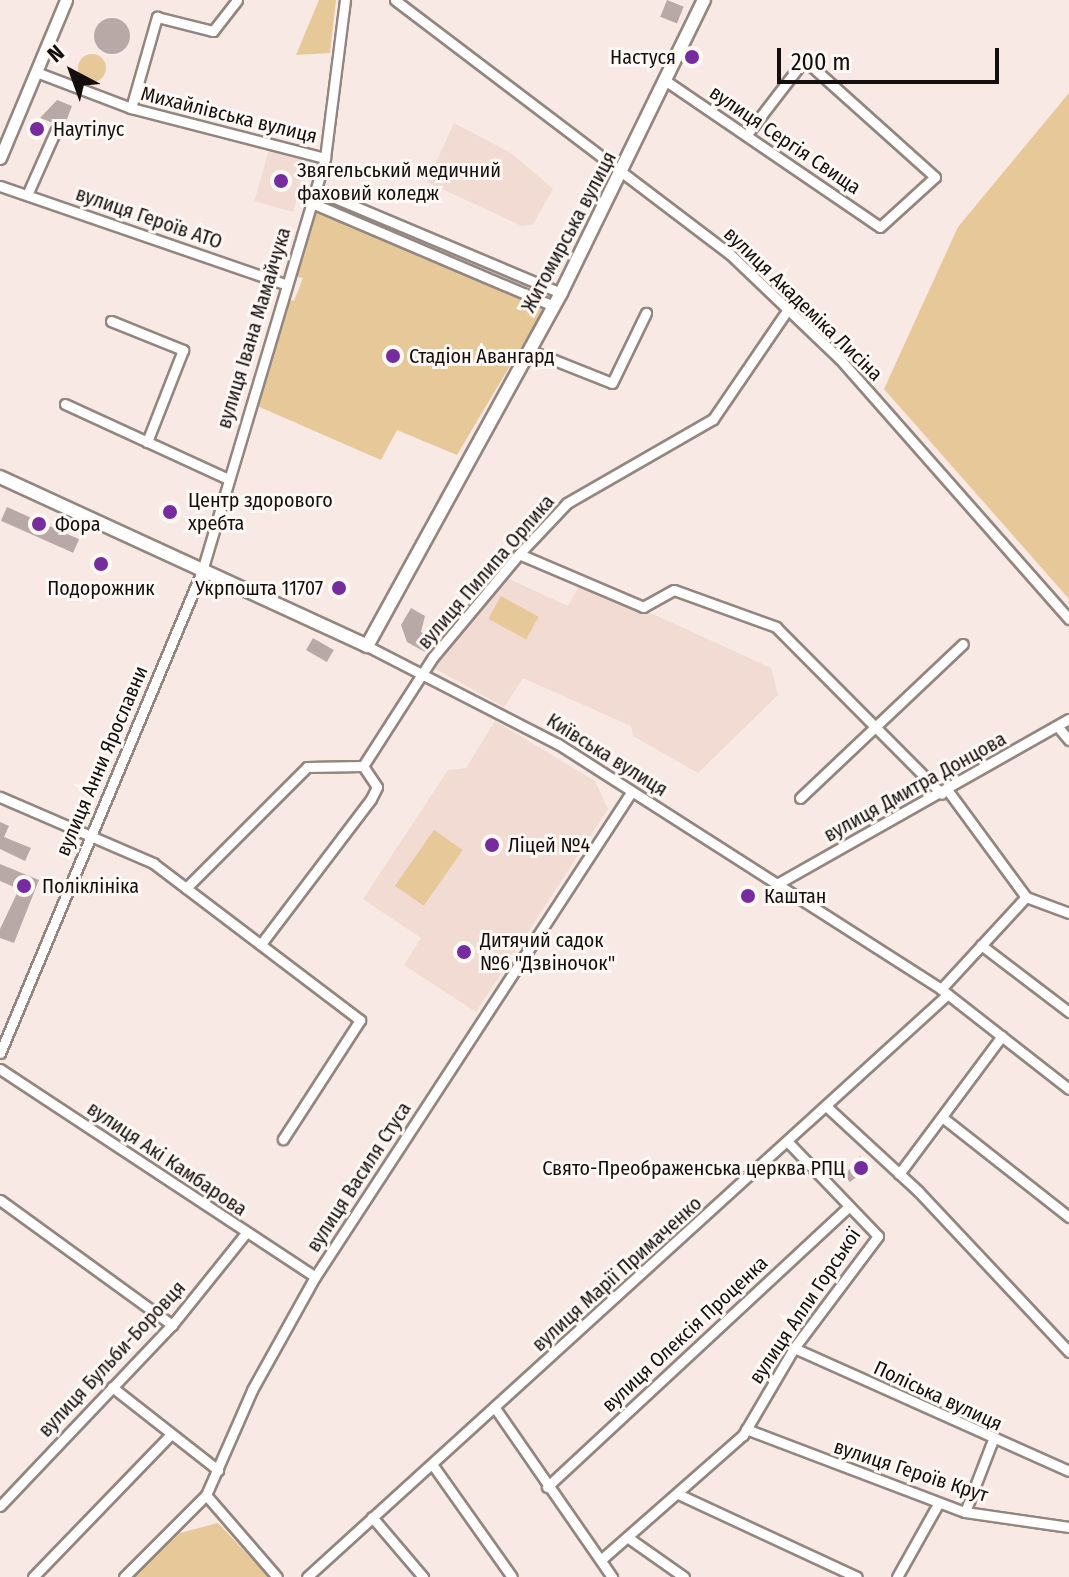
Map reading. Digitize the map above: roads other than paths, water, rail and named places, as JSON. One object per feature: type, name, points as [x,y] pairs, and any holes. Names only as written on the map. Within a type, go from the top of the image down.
[{"type":"main road","name":"Житомирська вулиця","points":[[367,646],[561,293],[669,83],[704,0]]},
{"type":"main road","name":"Київська вулиця","points":[[0,477],[367,646]]},
{"type":"street","points":[[0,158],[66,0]]},
{"type":"street","points":[[131,108],[157,17],[213,31],[237,0]]},
{"type":"street","name":"вулиця Івана Мамайчука","points":[[202,571],[226,478],[325,158],[345,0]]},
{"type":"street","name":"вулиця Академіка Лисіна","points":[[395,0],[730,254],[788,309],[1069,619]]},
{"type":"street","name":"вулиця Сергія Свища","points":[[669,83],[880,227],[936,172],[809,64],[801,64],[747,134]]},
{"type":"street","name":"Михайлівська вулиця","points":[[36,72],[131,108],[325,158]]},
{"type":"street","points":[[27,195],[56,130]]},
{"type":"street","name":"вулиця Героїв АТО","points":[[0,186],[285,284]]},
{"type":"street","points":[[316,190],[561,293]]},
{"type":"street","points":[[312,203],[554,306]]},
{"type":"street","name":"вулиця Пилипа Орлика","points":[[363,766],[424,677],[519,554],[567,503],[713,419],[788,309]]},
{"type":"street","points":[[529,350],[612,383],[646,313]]},
{"type":"street","points":[[111,321],[183,350],[147,442]]},
{"type":"street","points":[[65,404],[226,478]]},
{"type":"street","points":[[519,554],[643,607],[674,590],[776,627],[945,792],[1026,897],[1069,913]]},
{"type":"street","name":"вулиця Анни Ярославни","points":[[0,1053],[202,571]]},
{"type":"street","points":[[800,798],[963,644]]},
{"type":"street","name":"Київська вулиця","points":[[367,646],[558,744],[630,794],[945,992],[1069,1089]]},
{"type":"street","name":"вулиця Дмитра Донцова","points":[[777,884],[945,792],[1069,719]]},
{"type":"street","points":[[1058,727],[1069,740]]},
{"type":"street","points":[[186,888],[307,767],[363,766],[377,787],[371,799],[261,944]]},
{"type":"street","name":"вулиця Василя Стуса","points":[[124,1577],[206,1495],[315,1277],[630,794]]},
{"type":"street","points":[[0,797],[153,863],[361,1023],[283,1139]]},
{"type":"street","name":"вулиця Марії Примаченко","points":[[307,1577],[788,1142],[945,992],[981,945],[1026,897]]},
{"type":"street","points":[[981,945],[1069,1012]]},
{"type":"street","points":[[899,1174],[1002,1036]]},
{"type":"street","name":"вулиця Акі Камбарова","points":[[0,1069],[315,1277]]},
{"type":"street","points":[[826,1106],[899,1174],[1069,1352]]},
{"type":"street","points":[[942,1117],[1069,1217]]},
{"type":"street","points":[[788,1142],[848,1207]]},
{"type":"street","points":[[0,1200],[172,1325]]},
{"type":"street","name":"вулиця Алли Горської","points":[[603,1558],[630,1539],[746,1429],[794,1348],[878,1236],[848,1207]]},
{"type":"street","name":"вулиця Олексія Проценка","points":[[547,1487],[848,1207]]},
{"type":"street","name":"вулиця Бульби-Боровця","points":[[0,1506],[172,1325],[246,1233]]},
{"type":"street","name":"Поліська вулиця","points":[[794,1348],[992,1442],[1069,1471]]},
{"type":"street","points":[[112,1387],[218,1470]]},
{"type":"street","points":[[495,1408],[589,1549],[603,1558],[612,1577]]},
{"type":"street","name":"вулиця Героїв Крут","points":[[746,1429],[938,1504],[965,1512],[1069,1527]]},
{"type":"street","points":[[33,1577],[170,1435]]},
{"type":"street","points":[[965,1512],[992,1442]]},
{"type":"street","points":[[432,1464],[512,1577]]},
{"type":"street","points":[[678,1494],[857,1577]]},
{"type":"street","points":[[206,1495],[277,1577]]},
{"type":"street","points":[[897,1577],[938,1504]]},
{"type":"street","points":[[372,1517],[423,1577]]},
{"type":"street","points":[[630,1539],[684,1577]]},
{"type":"place","name":"Настуся","points":[[692,57]]},
{"type":"place","name":"Наутілус","points":[[37,129]]},
{"type":"place","name":"Звягельський медичний фаховий коледж","points":[[281,181]]},
{"type":"place","name":"Стадіон Авангард","points":[[393,356]]},
{"type":"place","name":"Центр здорового хребта","points":[[170,512]]},
{"type":"place","name":"Фора","points":[[39,524]]},
{"type":"place","name":"Подорожник","points":[[101,564]]},
{"type":"place","name":"Укрпошта 11707","points":[[339,588]]},
{"type":"place","name":"Ліцей №4","points":[[492,845]]},
{"type":"place","name":"Поліклініка","points":[[24,886]]},
{"type":"place","name":"Каштан","points":[[748,896]]},
{"type":"place","name":"Дитячий садок №6 \"Дзвіночок\"","points":[[464,952]]},
{"type":"place","name":"Свято-Преображенська церква РПЦ","points":[[861,1168]]}]
